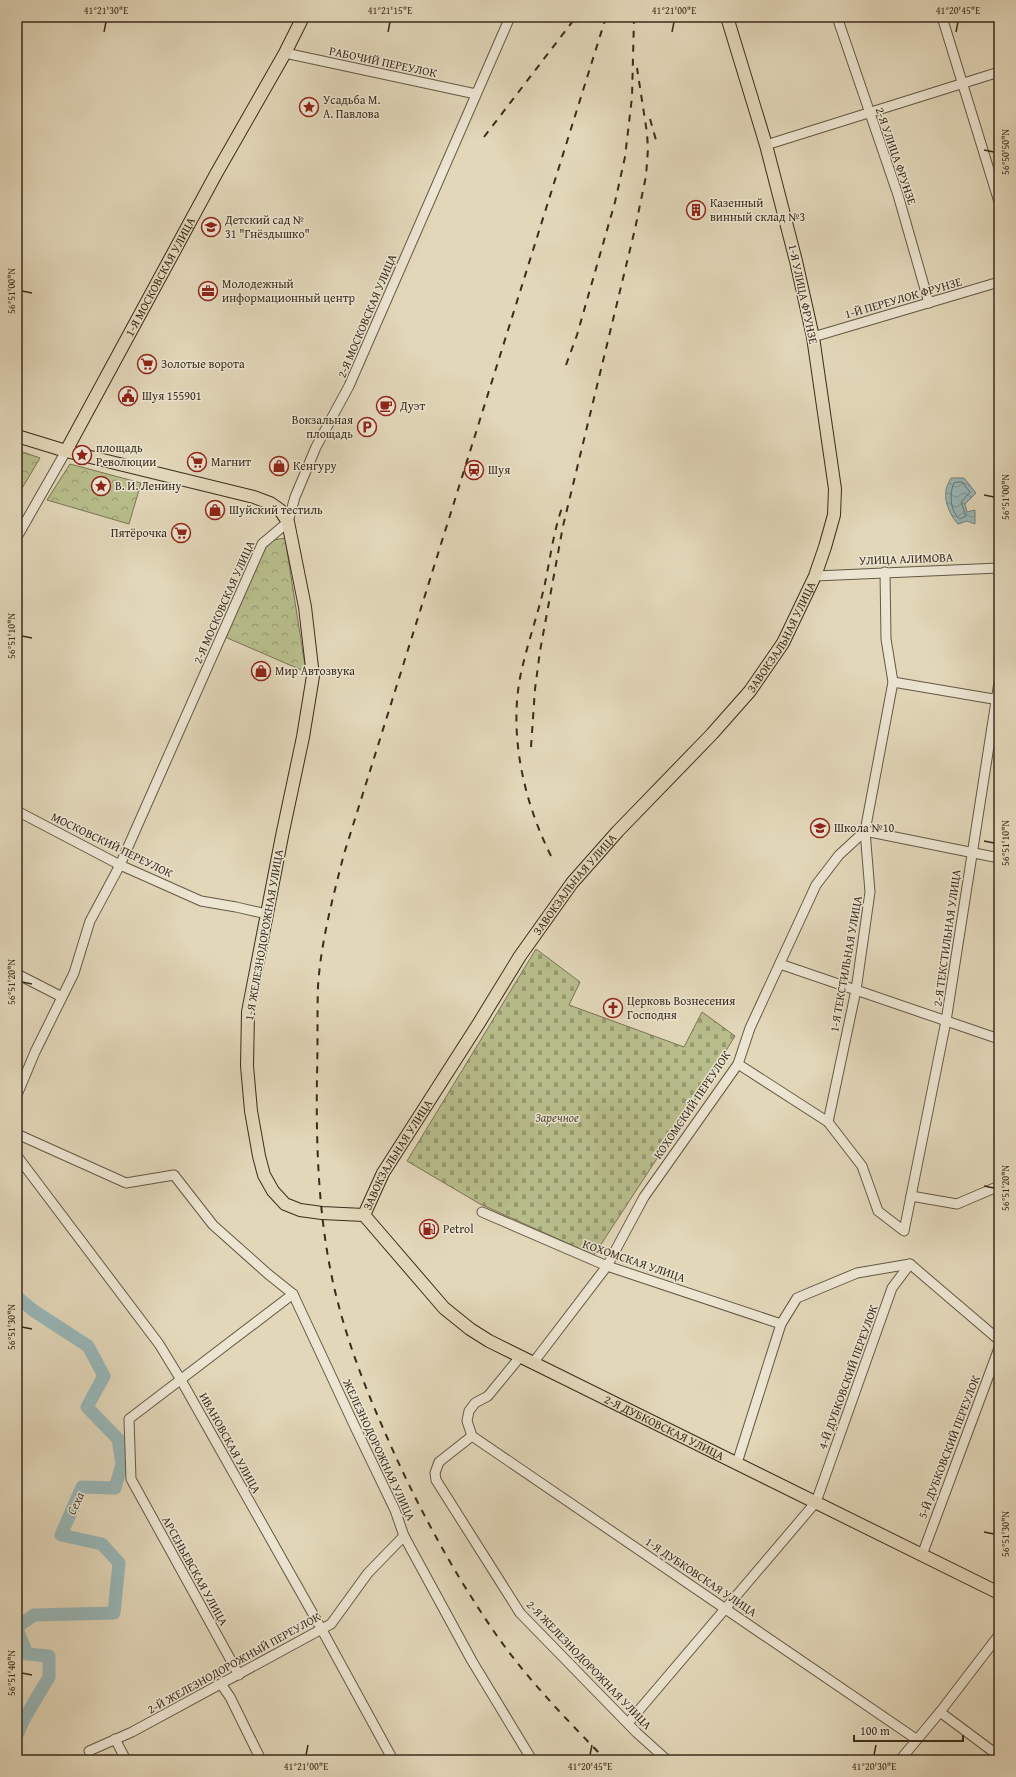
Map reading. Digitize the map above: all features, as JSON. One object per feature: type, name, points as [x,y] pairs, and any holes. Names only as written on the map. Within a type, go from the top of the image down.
[{"type":"main road","name":"1-Я МОСКОВСКАЯ УЛИЦА","points":[[66,451],[213,180],[285,53],[303,17]]},
{"type":"main road","name":"1-Я УЛИЦА ФРУНЗЕ","points":[[727,17],[766,145],[796,261],[813,337],[835,489],[834,515],[815,576]]},
{"type":"main road","points":[[17,436],[66,451],[254,497],[270,503],[280,510],[288,522]]},
{"type":"main road","name":"1-Я ЖЕЛЕЗНОДОРОЖНАЯ УЛИЦА","points":[[288,522],[305,607],[313,676],[303,737],[248,1012],[247,1066],[251,1111],[264,1175],[273,1191],[284,1204],[300,1210],[322,1213],[364,1215]]},
{"type":"main road","name":"ЗАВОКЗАЛЬНАЯ УЛИЦА","points":[[364,1215],[383,1173],[520,956],[572,883],[618,831],[712,734],[750,691],[783,643],[815,576]]},
{"type":"main road","name":"2-Я ДУБКОВСКАЯ УЛИЦА","points":[[364,1215],[444,1308],[470,1328],[520,1357],[999,1593]]},
{"type":"street","name":"2-Я МОСКОВСКАЯ УЛИЦА","points":[[17,1095],[35,1052],[74,972],[90,921],[120,866],[262,544],[288,522],[296,497],[316,447],[350,386],[510,17]]},
{"type":"street","name":"2-Я УЛИЦА ФРУНЗЕ","points":[[838,17],[898,195],[929,303]]},
{"type":"street","points":[[942,17],[999,202]]},
{"type":"street","name":"РАБОЧИЙ ПЕРЕУЛОК","points":[[285,53],[476,94]]},
{"type":"street","points":[[766,145],[999,72]]},
{"type":"street","name":"1-Й ПЕРЕУЛОК ФРУНЗЕ","points":[[813,337],[999,282]]},
{"type":"street","name":"1-Я МОСКОВСКАЯ УЛИЦА","points":[[17,537],[66,451]]},
{"type":"street","name":"УЛИЦА АЛИМОВА","points":[[815,576],[999,568]]},
{"type":"street","name":"1-Я ТЕКСТИЛЬНАЯ УЛИЦА","points":[[828,1122],[856,990],[870,892],[864,831],[893,682],[886,639],[885,572]]},
{"type":"street","points":[[893,682],[998,699]]},
{"type":"street","name":"2-Я ТЕКСТИЛЬНАЯ УЛИЦА","points":[[828,1122],[862,1166],[878,1211],[904,1231],[946,1021],[971,854],[998,699],[999,682]]},
{"type":"street","name":"МОСКОВСКИЙ ПЕРЕУЛОК","points":[[17,811],[120,866],[200,900],[236,906],[267,914]]},
{"type":"street","points":[[864,831],[971,854],[999,858]]},
{"type":"street","name":"КОХОМСКИЙ ПЕРЕУЛОК","points":[[533,1363],[607,1266],[644,1196],[738,1064],[750,1028],[816,885],[839,855],[864,831]]},
{"type":"street","points":[[780,964],[999,1039]]},
{"type":"street","points":[[17,974],[62,997]]},
{"type":"street","points":[[738,1064],[828,1122]]},
{"type":"street","name":"ЖЕЛЕЗНОДОРОЖНАЯ УЛИЦА","points":[[17,1134],[126,1183],[174,1175],[213,1224],[268,1274],[293,1294],[395,1510],[404,1536],[472,1660],[532,1760]]},
{"type":"street","name":"ИВАНОВСКАЯ УЛИЦА","points":[[17,1156],[159,1344],[181,1380],[322,1630],[393,1760]]},
{"type":"street","points":[[911,1196],[957,1204],[999,1186]]},
{"type":"street","name":"КОХОМСКАЯ УЛИЦА","points":[[482,1212],[607,1266],[781,1324]]},
{"type":"street","points":[[737,1463],[781,1324],[797,1298],[857,1273],[910,1264],[999,1340]]},
{"type":"street","name":"4-Й ДУБКОВСКИЙ ПЕРЕУЛОК","points":[[816,1502],[892,1288],[910,1264]]},
{"type":"street","points":[[181,1380],[293,1294]]},
{"type":"street","name":"5-Й ДУБКОВСКИЙ ПЕРЕУЛОК","points":[[922,1555],[999,1348]]},
{"type":"street","points":[[472,1436],[467,1421],[468,1411],[475,1402],[488,1396],[520,1357]]},
{"type":"street","name":"АРСЕНЬЕВСКАЯ УЛИЦА","points":[[181,1380],[129,1419],[131,1479],[239,1675]]},
{"type":"street","name":"2-Я ЖЕЛЕЗНОДОРОЖНАЯ УЛИЦА","points":[[472,1436],[439,1462],[435,1472],[436,1480],[520,1613],[637,1733],[667,1760]]},
{"type":"street","name":"1-Я ДУБКОВСКАЯ УЛИЦА","points":[[472,1436],[916,1739]]},
{"type":"street","points":[[628,1723],[816,1502]]},
{"type":"street","name":"2-Й ЖЕЛЕЗНОДОРОЖНЫЙ ПЕРЕУЛОК","points":[[89,1751],[132,1732],[331,1624],[368,1573],[404,1536]]},
{"type":"street","points":[[900,1760],[940,1712],[999,1635]]},
{"type":"street","points":[[221,1684],[230,1697],[261,1760]]},
{"type":"street","points":[[940,1712],[999,1756]]},
{"type":"street","points":[[115,1739],[126,1760]]},
{"type":"green space","points":[[17,450],[40,458],[18,495],[17,495]]},
{"type":"green space","points":[[70,464],[141,483],[129,524],[47,500]]},
{"type":"green space","points":[[285,538],[306,672],[225,637],[268,541]]},
{"type":"green space","name":"Заречное","points":[[536,949],[580,982],[569,1005],[684,1047],[702,1012],[735,1036],[703,1088],[594,1255],[480,1204],[407,1161]]},
{"type":"water","points":[[951,478],[964,478],[976,493],[965,504],[967,512],[975,510],[975,524],[967,521],[958,524],[953,517],[946,500],[946,488]]},
{"type":"waterway","name":"Сеха","points":[[17,1297],[34,1311],[88,1346],[104,1376],[87,1407],[118,1439],[122,1464],[115,1488],[82,1487],[61,1535],[102,1544],[119,1563],[114,1613],[34,1615],[17,1627]]},
{"type":"waterway","name":"Сеха","points":[[17,1629],[27,1654],[49,1656],[49,1677],[24,1719],[17,1735]]},
{"type":"railway","points":[[484,137],[576,17]]},
{"type":"railway","points":[[606,17],[344,854],[328,919],[318,986],[317,1100],[319,1175],[323,1224],[335,1293],[346,1333],[383,1428],[407,1481],[434,1534],[463,1584],[495,1633],[520,1667],[606,1760]]},
{"type":"railway","points":[[566,365],[577,335],[615,202],[625,157],[632,97],[634,19]]},
{"type":"railway","points":[[531,747],[535,689],[540,651],[563,526],[635,229],[646,176],[648,149],[647,133],[637,68]]},
{"type":"railway","points":[[650,119],[656,140]]},
{"type":"railway","points":[[551,856],[541,835],[526,790],[521,767],[516,720],[517,696],[521,673],[544,588],[554,536],[563,505]]},
{"type":"place","name":"Усадьба М. А. Павлова","points":[[309,107]]},
{"type":"place","name":"Казенный винный склад №3","points":[[696,210]]},
{"type":"place","name":"Детский сад № 31 \"Гнёздышко\"","points":[[211,227]]},
{"type":"place","name":"Молодежный информационный центр","points":[[208,291]]},
{"type":"place","name":"Золотые ворота","points":[[147,364]]},
{"type":"place","name":"Шуя 155901","points":[[128,396]]},
{"type":"place","name":"Дуэт","points":[[386,406]]},
{"type":"place","name":"Вокзальная площадь","points":[[367,427]]},
{"type":"place","name":"площадь Революции","points":[[82,455]]},
{"type":"place","name":"Магнит","points":[[197,462]]},
{"type":"place","name":"Кенгуру","points":[[279,466]]},
{"type":"place","name":"Шуя","points":[[474,470]]},
{"type":"place","name":"В. И. Ленину","points":[[101,486]]},
{"type":"place","name":"Шуйский тестиль","points":[[215,510]]},
{"type":"place","name":"Пятёрочка","points":[[181,533]]},
{"type":"place","name":"Мир Автозвука","points":[[261,671]]},
{"type":"place","name":"Школа №10","points":[[820,828]]},
{"type":"place","name":"Церковь Вознесения Господня","points":[[613,1008]]},
{"type":"place","name":"Petrol","points":[[429,1229]]}]
